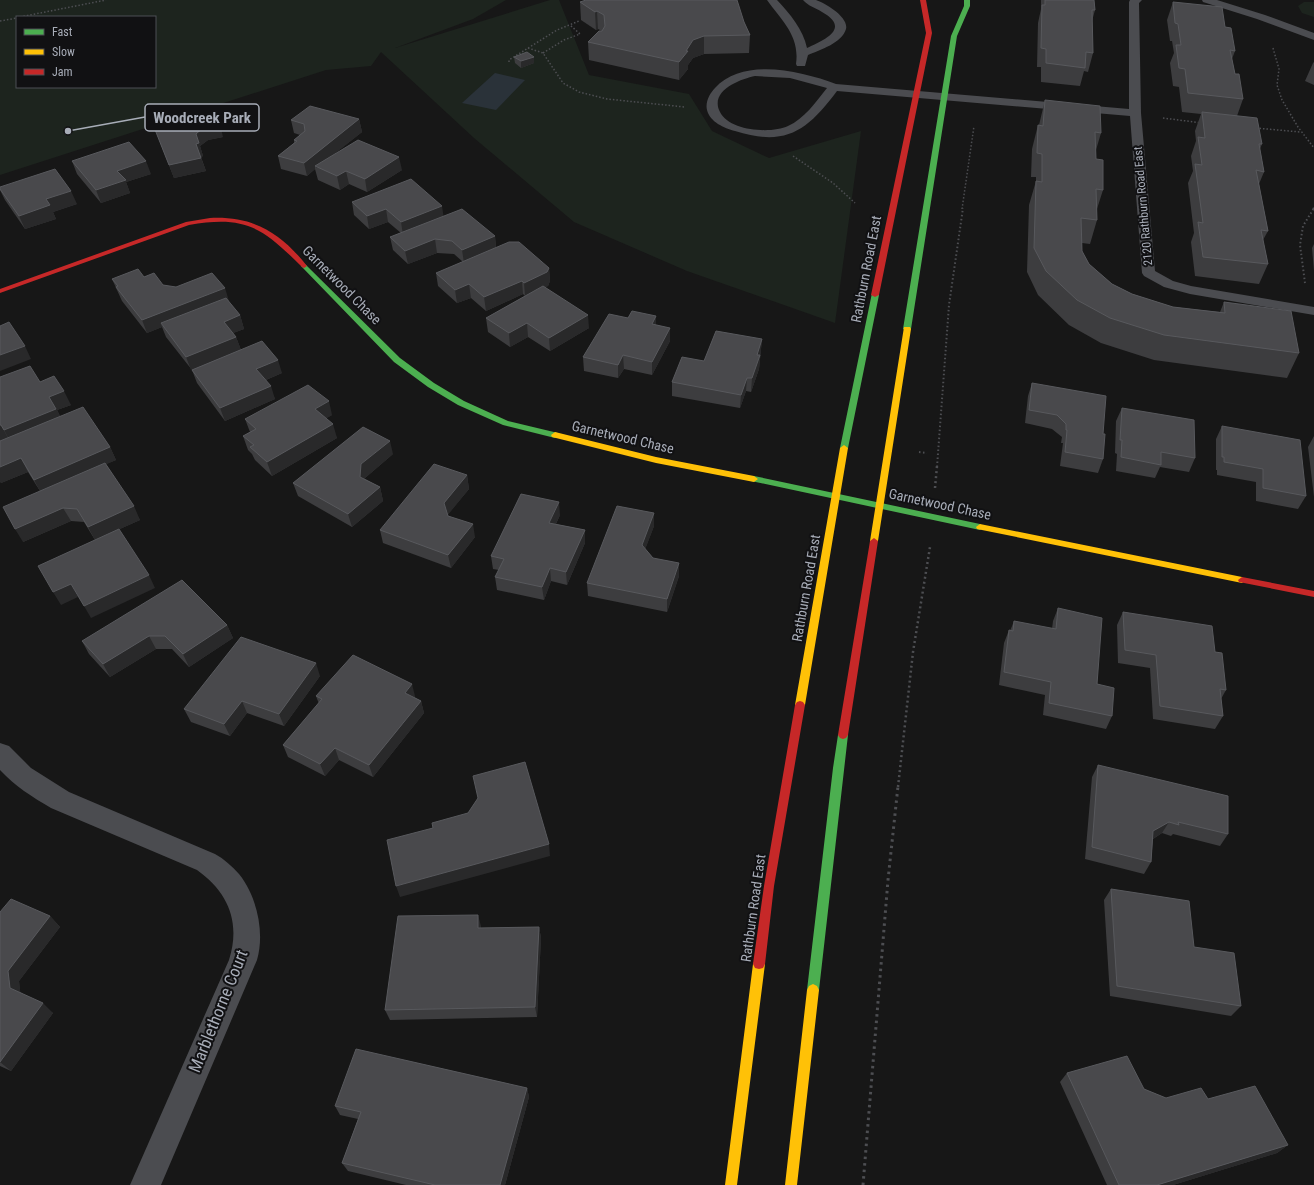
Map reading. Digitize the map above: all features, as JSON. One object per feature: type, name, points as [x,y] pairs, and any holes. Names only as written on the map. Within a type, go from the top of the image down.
[{"type":"street","name":"Rathburn Road East","points":[[730,1185],[769,886],[836,496],[929,33],[923,0]]},
{"type":"street","points":[[791,1185],[838,768],[944,95],[954,36],[968,6],[967,0]]},
{"type":"street","name":"Garnetwood Chase","points":[[0,291],[188,223],[206,219],[246,222],[261,227],[274,236],[397,360],[431,385],[461,403],[514,424],[656,460],[1314,594]]},
{"type":"street","name":"Marblethorne Court","points":[[0,753],[22,776],[38,788],[60,800],[206,862],[219,871],[230,883],[239,898],[244,915],[246,932],[245,951],[233,984],[145,1185]]},
{"type":"lane","points":[[772,0],[800,38],[804,52],[802,63],[795,75]]},
{"type":"lane","points":[[804,52],[832,40],[840,28],[840,22],[836,17],[808,0]]},
{"type":"lane","name":"2120 Rathburn Road East","points":[[1137,0],[1134,2],[1135,114],[1149,273],[1157,279],[1172,286],[1198,292],[1311,310]]},
{"type":"lane","points":[[1207,0],[1261,17],[1314,37]]},
{"type":"lane","points":[[834,87],[808,119],[799,125],[778,134],[763,136],[745,132],[719,119],[714,111],[713,101],[723,85],[742,75],[755,73],[795,75],[820,81],[834,87],[944,95],[1135,114]]},
{"type":"path","points":[[23,16],[106,0]]},
{"type":"path","points":[[0,21],[16,17]]},
{"type":"path","points":[[509,62],[509,60],[556,30],[580,21]]},
{"type":"path","points":[[543,53],[564,40],[580,34],[570,25]]},
{"type":"path","points":[[1289,28],[1271,40],[1278,67],[1279,75],[1277,85],[1283,102],[1300,132],[1314,148]]},
{"type":"path","points":[[528,48],[543,53],[563,83],[587,95],[607,99],[647,102],[714,111]]},
{"type":"path","points":[[934,493],[948,305],[964,202],[977,98]]},
{"type":"path","points":[[1135,114],[1207,123]]},
{"type":"path","points":[[1253,128],[1300,132]]},
{"type":"path","points":[[778,134],[791,155],[830,179],[848,194],[855,203]]},
{"type":"path","points":[[1311,310],[1300,245],[1303,226],[1314,207]]},
{"type":"path","points":[[863,1185],[888,880],[913,652],[930,545]]},
{"type":"shaded area","points":[[0,0],[506,0],[473,19],[395,48],[550,0],[559,0],[589,75],[689,94],[712,131],[769,158],[861,131],[835,323],[687,271],[574,222],[474,138],[381,52],[371,66],[326,70],[0,175]]},
{"type":"shaded area","points":[[1304,2],[1314,2],[1314,17],[1302,13],[1298,6]]},
{"type":"shaded area","points":[[495,73],[525,80],[496,110],[462,103]]},
{"type":"building","points":[[586,0],[737,0],[750,35],[704,36],[693,40],[686,51],[688,51],[679,62],[588,42],[599,31],[602,31],[605,26],[604,15],[597,11],[595,12],[580,2]]},
{"type":"building","points":[[1045,0],[1094,0],[1095,10],[1092,10],[1093,53],[1086,52],[1085,68],[1046,63],[1046,49],[1041,48],[1042,5],[1045,5]]},
{"type":"building","points":[[1173,2],[1222,7],[1225,27],[1231,28],[1235,51],[1230,50],[1235,74],[1239,74],[1243,99],[1188,93],[1185,69],[1179,68],[1176,45],[1181,45],[1178,24],[1175,23]]},
{"type":"building","points":[[527,52],[534,57],[521,61],[514,57]]},
{"type":"building","points":[[1045,100],[1100,106],[1101,133],[1095,132],[1096,159],[1103,160],[1103,190],[1096,189],[1097,220],[1081,218],[1082,251],[1089,264],[1112,284],[1132,294],[1173,307],[1225,313],[1224,302],[1291,311],[1299,353],[1164,335],[1110,318],[1077,300],[1046,271],[1034,248],[1036,181],[1042,182],[1042,154],[1037,153],[1038,125],[1043,126]]},
{"type":"building","points":[[310,106],[359,119],[304,163],[278,156],[297,141],[294,140],[305,131],[304,124],[291,120]]},
{"type":"building","points":[[213,109],[220,124],[204,127],[196,134],[199,143],[196,144],[201,158],[169,165],[152,122]]},
{"type":"building","points":[[1202,112],[1257,118],[1262,144],[1259,144],[1264,172],[1256,170],[1268,231],[1261,230],[1268,264],[1203,257],[1198,222],[1203,223],[1195,164],[1202,165],[1198,137],[1205,138]]},
{"type":"building","points":[[358,140],[399,157],[365,179],[346,171],[337,176],[315,166]]},
{"type":"building","points":[[129,142],[146,161],[117,171],[126,180],[96,190],[72,161]]},
{"type":"building","points":[[55,169],[71,191],[46,199],[50,205],[19,216],[0,187]]},
{"type":"building","points":[[411,179],[442,206],[401,222],[386,209],[367,216],[352,202]]},
{"type":"building","points":[[462,209],[495,236],[462,250],[452,241],[435,239],[405,251],[390,237]]},
{"type":"building","points":[[509,242],[519,242],[549,268],[547,272],[524,283],[522,281],[484,297],[469,284],[455,290],[436,273]]},
{"type":"building","points":[[138,269],[144,277],[154,273],[163,285],[176,287],[212,273],[225,288],[142,320],[116,287],[118,286],[112,279]]},
{"type":"building","points":[[543,286],[588,315],[549,338],[527,323],[509,333],[486,318]]},
{"type":"building","points":[[226,298],[240,315],[224,322],[236,337],[186,357],[161,323]]},
{"type":"building","points":[[632,311],[656,316],[652,324],[670,328],[652,362],[623,355],[618,365],[583,357],[609,314],[628,318]]},
{"type":"building","points":[[9,322],[25,346],[0,355],[0,326]]},
{"type":"building","points":[[716,331],[762,339],[757,355],[760,355],[752,378],[747,378],[741,395],[672,382],[682,357],[704,361]]},
{"type":"building","points":[[262,341],[278,360],[256,369],[271,386],[220,408],[192,370]]},
{"type":"building","points":[[30,366],[40,382],[54,376],[64,391],[49,397],[56,409],[4,430],[0,425],[0,377]]},
{"type":"building","points":[[1032,383],[1106,396],[1103,459],[1065,452],[1067,430],[1066,424],[1057,415],[1029,410]]},
{"type":"building","points":[[308,385],[329,401],[315,409],[333,424],[267,462],[250,447],[254,445],[243,436],[256,429],[245,419]]},
{"type":"building","points":[[83,407],[110,447],[34,480],[21,458],[0,467],[0,441]]},
{"type":"building","points":[[1122,408],[1194,420],[1195,458],[1161,452],[1161,465],[1121,457],[1122,440],[1120,440]]},
{"type":"building","points":[[1222,426],[1300,440],[1306,496],[1263,488],[1263,469],[1224,462],[1224,457],[1222,457]]},
{"type":"building","points":[[363,427],[390,441],[361,464],[360,477],[380,487],[348,514],[293,483]]},
{"type":"building","points":[[105,463],[134,506],[88,527],[77,509],[63,508],[15,529],[3,507]]},
{"type":"building","points":[[434,464],[467,475],[444,503],[448,516],[473,524],[448,555],[380,530]]},
{"type":"building","points":[[521,494],[559,502],[549,523],[585,530],[566,572],[550,568],[542,587],[495,577],[504,559],[491,556]]},
{"type":"building","points":[[617,506],[654,513],[642,545],[653,558],[679,563],[667,599],[587,583]]},
{"type":"building","points":[[119,529],[149,575],[84,606],[71,584],[53,592],[38,566]]},
{"type":"building","points":[[182,580],[227,625],[183,654],[165,636],[149,636],[103,664],[82,641]]},
{"type":"building","points":[[1058,608],[1102,618],[1097,684],[1114,688],[1112,716],[1049,703],[1051,682],[1004,672],[1009,630],[1013,631],[1014,621],[1056,629]]},
{"type":"building","points":[[1123,612],[1212,626],[1215,652],[1222,653],[1226,690],[1220,689],[1223,716],[1160,706],[1156,655],[1125,650]]},
{"type":"building","points":[[241,637],[316,663],[279,714],[242,701],[224,724],[184,709]]},
{"type":"building","points":[[353,655],[412,684],[405,693],[421,701],[369,765],[335,748],[320,764],[283,745],[322,699],[316,696]]},
{"type":"building","points":[[525,762],[549,844],[396,886],[387,840],[433,828],[432,823],[468,813],[478,798],[473,776]]},
{"type":"building","points":[[1098,765],[1228,796],[1228,834],[1178,822],[1179,825],[1169,822],[1153,831],[1151,862],[1092,847]]},
{"type":"building","points":[[1111,889],[1189,901],[1194,947],[1234,953],[1241,1006],[1117,986]]},
{"type":"building","points":[[11,899],[50,916],[8,971],[10,988],[43,1003],[0,1062],[0,912]]},
{"type":"building","points":[[478,915],[478,928],[539,927],[535,1007],[385,1010],[398,916]]},
{"type":"building","points":[[356,1049],[527,1088],[500,1185],[435,1185],[342,1163],[361,1112],[335,1106]]},
{"type":"building","points":[[1127,1056],[1144,1089],[1166,1098],[1201,1088],[1208,1099],[1255,1086],[1288,1145],[1157,1185],[1119,1185],[1067,1073]]},
{"type":"traffic: fast","points":[[907,329],[954,36],[967,6],[967,0]]},
{"type":"traffic: fast","points":[[304,266],[397,360],[431,385],[461,403],[506,423],[555,435]]},
{"type":"traffic: fast","points":[[844,448],[875,295]]},
{"type":"traffic: fast","points":[[754,479],[980,527]]},
{"type":"traffic: fast","points":[[813,990],[843,735]]},
{"type":"traffic: slow","points":[[874,541],[907,329]]},
{"type":"traffic: slow","points":[[555,435],[656,460],[754,479]]},
{"type":"traffic: slow","points":[[800,705],[844,448]]},
{"type":"traffic: slow","points":[[980,527],[1242,580]]},
{"type":"traffic: slow","points":[[731,1185],[759,964]]},
{"type":"traffic: slow","points":[[791,1185],[813,990]]},
{"type":"traffic: jam","points":[[875,295],[929,33],[923,0]]},
{"type":"traffic: jam","points":[[0,291],[188,223],[221,219],[243,222],[263,229],[281,243],[304,266]]},
{"type":"traffic: jam","points":[[843,735],[874,541]]},
{"type":"traffic: jam","points":[[1242,580],[1314,594]]},
{"type":"traffic: jam","points":[[759,964],[769,886],[800,705]]},
{"type":"place","name":"Woodcreek Park","points":[[68,131]]}]
